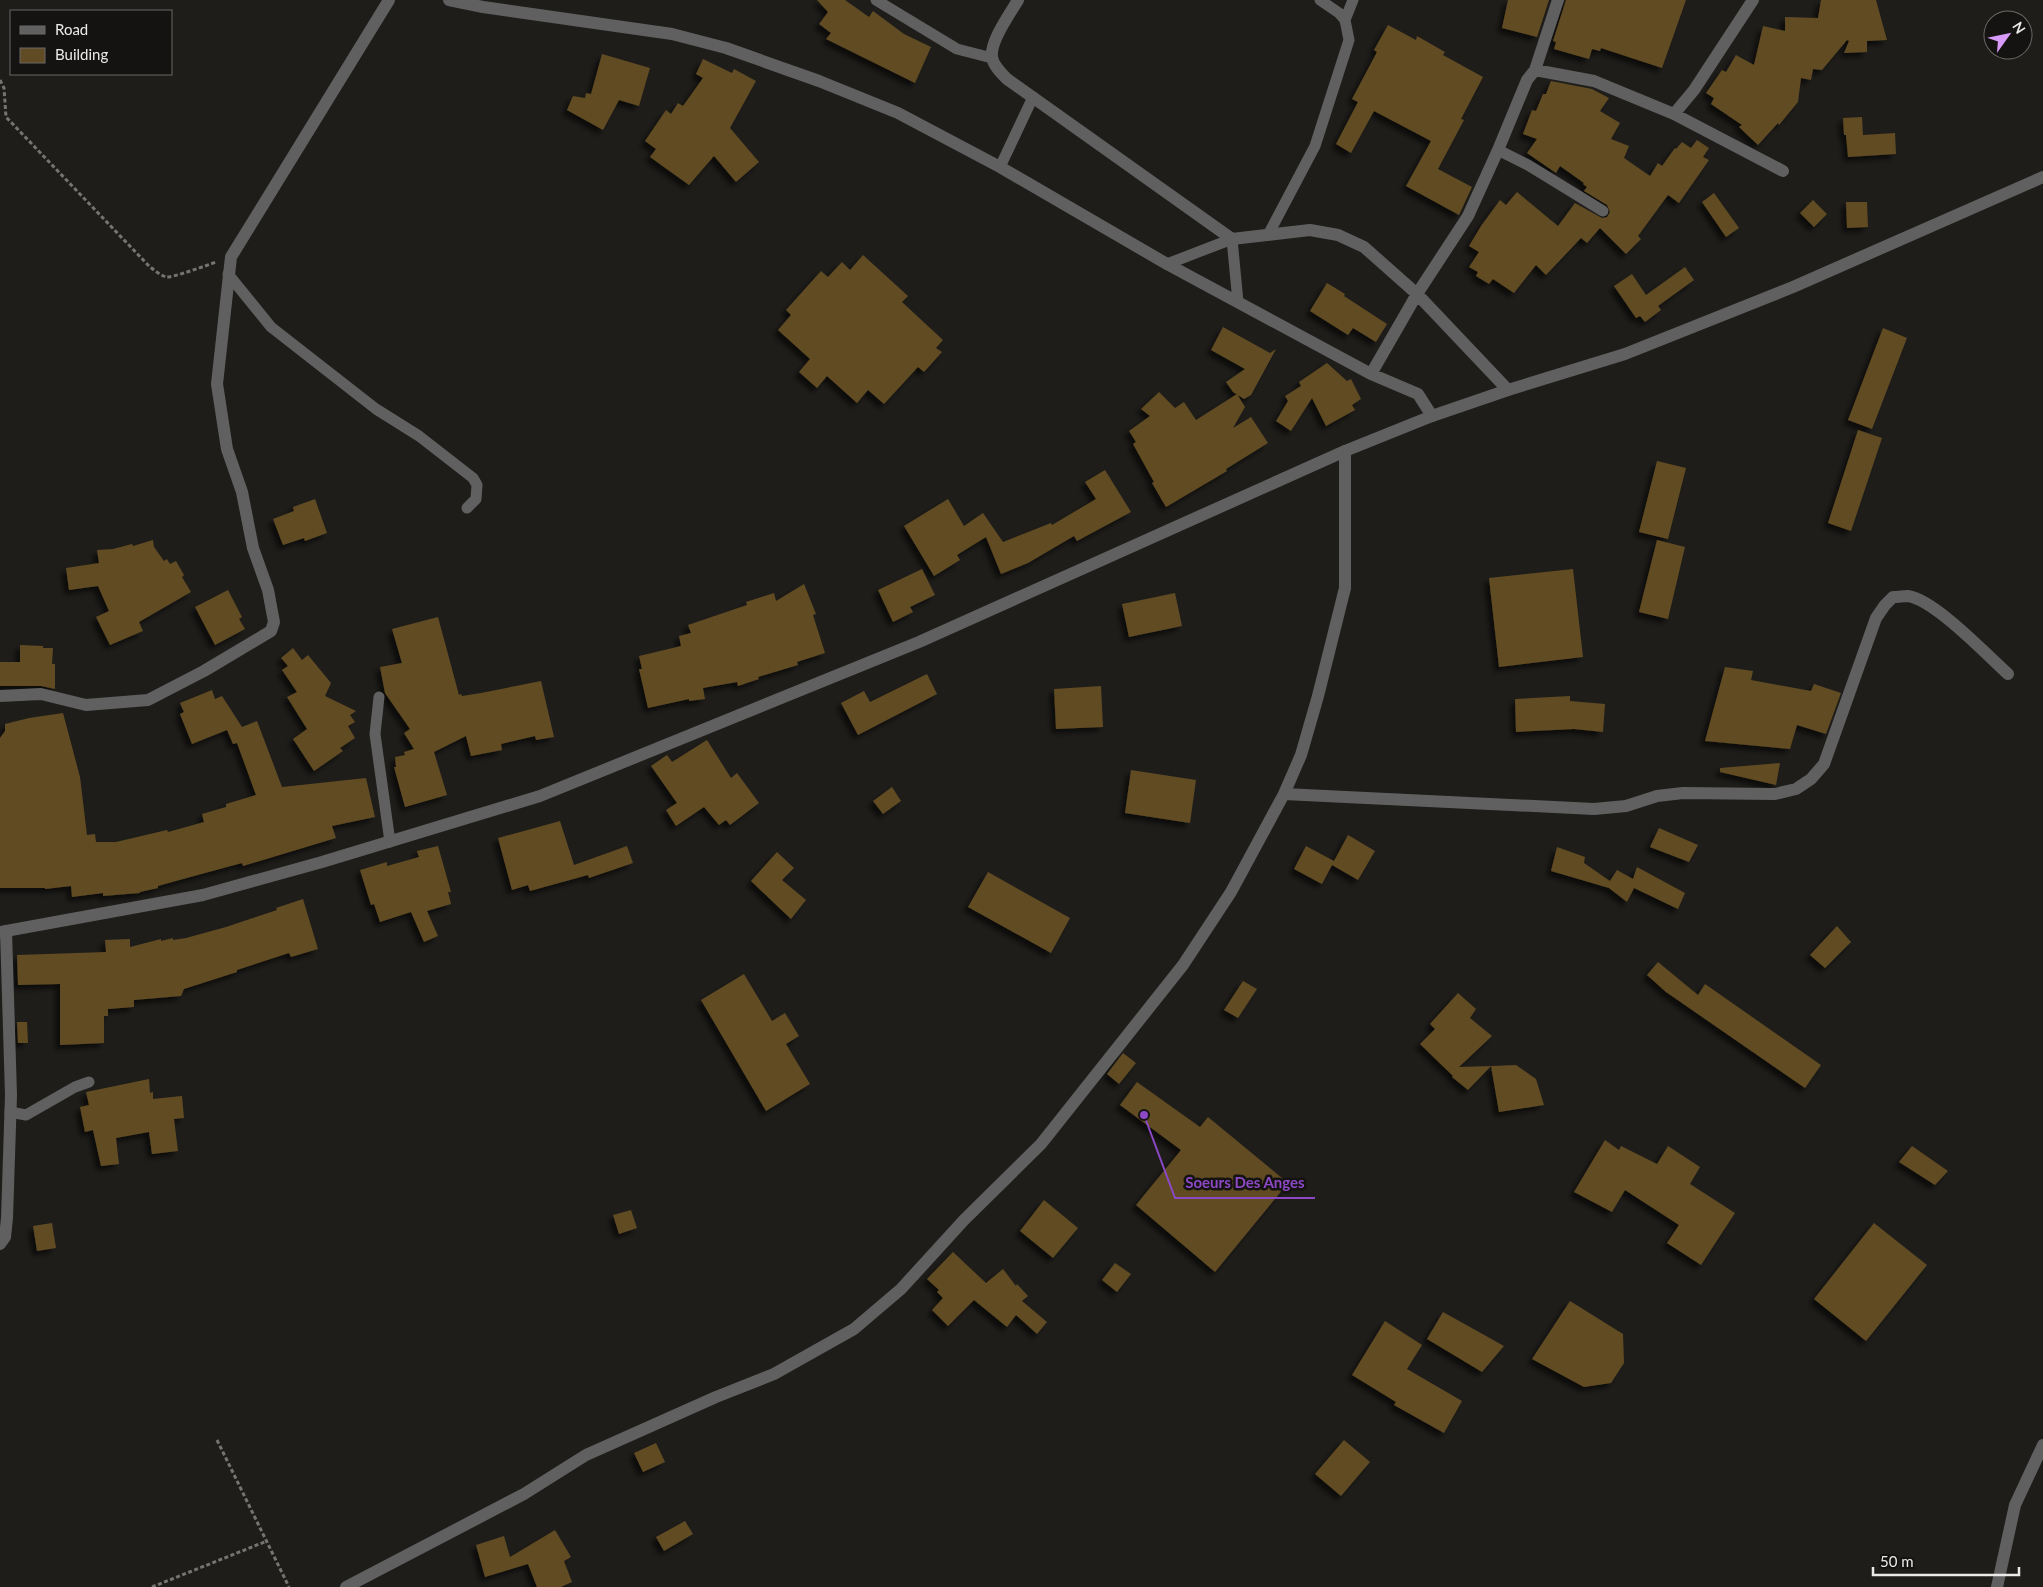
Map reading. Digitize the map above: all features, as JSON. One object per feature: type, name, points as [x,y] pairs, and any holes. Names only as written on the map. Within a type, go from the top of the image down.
[{"type":"street","points":[[0,696],[41,694],[86,705],[148,700],[204,672],[271,631],[274,622],[268,590],[253,548],[242,492],[227,449],[217,384],[231,257],[390,0]]},
{"type":"street","points":[[449,0],[482,7],[672,34],[726,48],[819,81],[898,113],[1000,167],[1167,264],[1371,374],[1418,394],[1432,416]]},
{"type":"street","points":[[1018,0],[992,46],[992,58],[998,70],[1007,79],[1232,239],[1310,230],[1338,235],[1364,247],[1417,294],[1508,390]]},
{"type":"street","points":[[1371,374],[1417,294],[1468,216],[1527,80],[1535,70],[1558,0]]},
{"type":"street","points":[[1674,114],[1694,90],[1753,0]]},
{"type":"street","points":[[1535,70],[1594,81],[1674,114],[1783,171]]},
{"type":"street","points":[[0,1244],[5,1237],[7,1218],[10,1112],[3,932],[203,895],[390,842],[540,796],[910,646],[1345,451],[1432,416],[1508,390],[1625,354],[1793,287],[2043,177]]},
{"type":"street","points":[[346,1587],[524,1494],[586,1455],[716,1397],[774,1374],[854,1329],[901,1289],[964,1220],[1047,1136],[1184,965],[1231,892],[1284,794],[1301,755],[1345,588],[1345,451]]},
{"type":"street","points":[[1284,794],[1594,809],[1626,806],[1657,796],[1683,793],[1774,794],[1796,789],[1811,779],[1824,764],[1876,618],[1893,597],[1908,596],[1924,602],[1958,627],[2008,674]]},
{"type":"street","points":[[1997,1587],[2015,1505],[2043,1446]]},
{"type":"lane","points":[[876,0],[957,49],[992,58]]},
{"type":"lane","points":[[1268,235],[1316,146],[1349,40],[1345,20],[1338,12],[1320,0]]},
{"type":"lane","points":[[1345,20],[1353,0]]},
{"type":"lane","points":[[1000,167],[1033,98]]},
{"type":"lane","points":[[1498,150],[1528,165],[1602,211]]},
{"type":"lane","points":[[1167,264],[1232,239],[1238,302]]},
{"type":"lane","points":[[228,274],[271,327],[376,409],[419,436],[473,478],[477,485],[476,499],[467,508]]},
{"type":"lane","points":[[379,697],[375,734],[390,842]]},
{"type":"lane","points":[[10,1112],[26,1115],[75,1087],[90,1082]]},
{"type":"path","points":[[0,80],[4,88],[6,117],[149,266],[165,276],[173,278],[198,267],[231,257]]},
{"type":"path","points":[[217,1440],[289,1587]]},
{"type":"path","points":[[152,1587],[267,1541]]},
{"type":"building","points":[[817,0],[845,0],[869,17],[873,11],[904,34],[931,47],[915,83],[826,39],[831,33],[819,24],[828,12]]},
{"type":"building","points":[[1508,0],[1549,0],[1537,37],[1502,28]]},
{"type":"building","points":[[1566,0],[1686,0],[1662,68],[1601,48],[1600,51],[1592,49],[1589,59],[1554,49],[1556,42],[1553,41]]},
{"type":"building","points":[[1821,0],[1876,0],[1887,40],[1867,41],[1867,52],[1844,53],[1849,41],[1847,40],[1822,70],[1813,69],[1811,80],[1801,78],[1798,102],[1779,125],[1778,123],[1758,145],[1739,127],[1742,125],[1711,104],[1714,98],[1706,93],[1722,70],[1726,72],[1736,55],[1754,65],[1763,26],[1785,31],[1785,17],[1818,18]]},
{"type":"building","points":[[1388,25],[1416,40],[1417,36],[1445,52],[1443,55],[1483,77],[1461,119],[1464,120],[1438,169],[1472,187],[1459,215],[1406,186],[1431,141],[1374,111],[1351,153],[1336,144],[1358,102],[1352,99],[1377,52],[1374,50]]},
{"type":"building","points":[[602,54],[650,68],[639,106],[619,100],[603,130],[567,110],[573,96],[585,98],[586,93],[591,94]]},
{"type":"building","points":[[703,59],[732,73],[734,69],[756,81],[730,128],[759,162],[736,182],[714,156],[689,185],[650,157],[656,149],[645,141],[666,110],[671,114],[678,103],[683,106],[703,78],[696,74]]},
{"type":"building","points":[[1551,81],[1592,89],[1609,98],[1600,111],[1620,123],[1611,139],[1629,146],[1624,158],[1650,176],[1658,163],[1662,166],[1675,148],[1682,142],[1691,148],[1697,140],[1709,148],[1703,157],[1709,160],[1679,203],[1668,195],[1638,236],[1641,239],[1626,254],[1600,228],[1587,243],[1581,238],[1546,275],[1536,265],[1514,293],[1493,279],[1489,284],[1476,276],[1478,272],[1469,267],[1479,252],[1469,246],[1500,200],[1506,205],[1517,192],[1558,226],[1575,203],[1602,218],[1607,217],[1610,212],[1607,205],[1584,191],[1587,187],[1584,183],[1560,166],[1556,173],[1527,153],[1537,139],[1523,134],[1532,110],[1536,111]]},
{"type":"building","points":[[1862,117],[1863,135],[1895,133],[1896,154],[1848,157],[1843,118]]},
{"type":"building","points":[[1714,193],[1739,228],[1726,237],[1702,202]]},
{"type":"building","points":[[1813,200],[1827,214],[1814,227],[1800,213]]},
{"type":"building","points":[[1846,202],[1867,202],[1868,227],[1847,228]]},
{"type":"building","points":[[863,255],[908,296],[902,302],[943,340],[936,348],[942,352],[924,372],[918,367],[884,404],[868,390],[857,403],[827,376],[817,388],[799,372],[810,359],[778,330],[791,315],[786,310],[821,271],[828,277],[842,262],[850,270]]},
{"type":"building","points":[[1685,267],[1694,280],[1658,306],[1661,310],[1645,322],[1640,316],[1636,318],[1614,286],[1632,274],[1646,295]]},
{"type":"building","points":[[1327,283],[1387,324],[1376,342],[1353,328],[1348,335],[1310,311]]},
{"type":"building","points":[[1223,327],[1270,353],[1276,349],[1251,395],[1244,399],[1233,392],[1226,382],[1245,369],[1211,350]]},
{"type":"building","points":[[1883,328],[1907,338],[1872,429],[1848,420]]},
{"type":"building","points":[[1327,363],[1347,381],[1351,379],[1361,399],[1352,405],[1355,410],[1326,426],[1312,398],[1291,431],[1276,421],[1288,401],[1285,396],[1301,386],[1299,382]]},
{"type":"building","points":[[1159,392],[1175,408],[1184,402],[1196,420],[1237,394],[1245,407],[1233,428],[1251,417],[1268,443],[1226,469],[1227,471],[1166,507],[1133,444],[1136,442],[1129,431],[1150,416],[1141,409]]},
{"type":"building","points":[[1858,430],[1882,438],[1851,531],[1828,523]]},
{"type":"building","points":[[1657,461],[1686,468],[1668,539],[1639,532]]},
{"type":"building","points":[[1105,470],[1131,512],[1077,541],[1074,536],[1028,563],[1001,574],[986,537],[957,555],[960,560],[934,576],[904,526],[948,499],[964,526],[983,513],[1003,542],[1051,523],[1052,525],[1096,499],[1085,482]]},
{"type":"building","points":[[315,499],[327,533],[305,541],[304,538],[283,545],[273,519],[294,511],[293,507]]},
{"type":"building","points":[[153,540],[154,547],[164,561],[167,559],[170,564],[176,561],[184,575],[182,577],[191,592],[139,622],[143,631],[110,645],[96,617],[109,611],[98,586],[69,590],[66,568],[99,563],[97,550],[113,549],[132,544],[133,546]]},
{"type":"building","points":[[1657,540],[1685,547],[1668,619],[1639,612]]},
{"type":"building","points":[[922,569],[935,595],[910,607],[913,612],[893,622],[878,590]]},
{"type":"building","points":[[1573,569],[1583,657],[1499,667],[1489,578]]},
{"type":"building","points":[[804,584],[816,614],[813,615],[825,653],[797,662],[798,665],[758,677],[759,679],[738,686],[737,682],[703,688],[705,699],[689,701],[689,699],[648,708],[639,669],[642,669],[639,656],[681,646],[679,636],[691,633],[688,625],[747,605],[746,602],[774,593],[776,601]]},
{"type":"building","points":[[228,590],[242,617],[239,619],[245,629],[215,645],[195,607]]},
{"type":"building","points":[[1175,593],[1182,626],[1129,637],[1122,604]]},
{"type":"building","points":[[438,617],[459,695],[481,693],[541,681],[554,737],[536,740],[535,736],[501,744],[502,750],[471,756],[466,736],[434,752],[447,795],[405,807],[394,767],[396,767],[395,757],[405,755],[404,752],[414,749],[404,733],[410,729],[385,693],[380,667],[402,663],[392,629]]},
{"type":"building","points":[[20,645],[53,648],[52,664],[55,664],[55,689],[41,686],[0,686],[0,662],[20,662]]},
{"type":"building","points":[[293,648],[302,660],[308,655],[331,683],[325,696],[356,711],[350,715],[355,722],[348,726],[355,738],[340,748],[343,751],[314,771],[293,739],[307,729],[287,697],[297,692],[282,670],[288,666],[281,658]]},
{"type":"building","points":[[1725,667],[1753,671],[1751,680],[1811,691],[1814,684],[1841,693],[1826,734],[1797,725],[1790,749],[1705,741]]},
{"type":"building","points":[[927,674],[937,694],[858,735],[841,703],[864,691],[870,702]]},
{"type":"building","points":[[1101,686],[1103,727],[1056,729],[1054,689]]},
{"type":"building","points":[[212,690],[215,699],[222,696],[242,727],[257,721],[282,787],[366,778],[375,817],[332,826],[336,838],[243,866],[242,863],[158,886],[158,888],[140,893],[103,896],[103,893],[72,897],[71,886],[45,889],[0,888],[0,738],[5,731],[5,724],[63,713],[80,777],[87,835],[95,834],[96,842],[116,842],[167,830],[168,832],[204,822],[202,814],[256,795],[237,743],[233,744],[227,730],[192,744],[180,714],[184,712],[180,703]]},
{"type":"building","points":[[1570,696],[1570,701],[1605,704],[1603,732],[1574,729],[1516,732],[1515,699]]},
{"type":"building","points":[[707,740],[731,778],[737,773],[759,803],[730,825],[726,820],[719,825],[704,807],[676,826],[666,810],[677,803],[651,766],[667,755],[672,762]]},
{"type":"building","points":[[1780,763],[1776,785],[1720,772],[1720,768]]},
{"type":"building","points":[[1131,770],[1196,780],[1190,823],[1125,813]]},
{"type":"building","points":[[892,787],[901,801],[883,814],[873,801]]},
{"type":"building","points":[[560,821],[574,865],[627,846],[633,863],[589,878],[588,875],[530,891],[528,885],[512,890],[498,838]]},
{"type":"building","points":[[1659,828],[1698,845],[1689,862],[1650,847]]},
{"type":"building","points":[[1348,835],[1375,851],[1358,880],[1332,865],[1322,884],[1294,869],[1306,846],[1334,861]]},
{"type":"building","points":[[438,846],[451,892],[448,892],[451,904],[427,911],[438,936],[424,942],[411,912],[380,922],[374,904],[371,905],[360,870],[387,862],[387,866],[419,857],[417,851]]},
{"type":"building","points":[[1557,847],[1585,857],[1584,863],[1610,881],[1617,870],[1633,879],[1637,867],[1685,893],[1678,909],[1634,888],[1627,902],[1609,888],[1551,871]]},
{"type":"building","points":[[777,852],[794,868],[782,880],[806,900],[791,919],[751,881]]},
{"type":"building","points":[[988,872],[1070,918],[1051,953],[968,907]]},
{"type":"building","points":[[303,899],[318,949],[291,957],[289,953],[237,970],[237,972],[184,989],[181,996],[134,1000],[134,1007],[108,1009],[108,1016],[104,1016],[104,1043],[60,1045],[60,984],[18,985],[17,955],[106,952],[105,940],[130,939],[130,947],[161,939],[161,941],[173,938],[173,940],[186,938],[277,910],[276,908]]},
{"type":"building","points":[[1837,926],[1851,942],[1825,968],[1810,955]]},
{"type":"building","points":[[1658,962],[1698,995],[1705,984],[1821,1065],[1805,1088],[1666,992],[1647,975]]},
{"type":"building","points":[[744,974],[772,1021],[785,1013],[799,1036],[786,1044],[810,1084],[766,1111],[701,1000]]},
{"type":"building","points":[[1243,981],[1257,989],[1238,1018],[1224,1010]]},
{"type":"building","points":[[1458,993],[1476,1009],[1470,1018],[1492,1036],[1459,1067],[1491,1066],[1468,1090],[1452,1077],[1420,1044],[1435,1029],[1430,1024]]},
{"type":"building","points":[[17,1022],[27,1022],[28,1043],[18,1043]]},
{"type":"building","points":[[1123,1053],[1136,1063],[1119,1084],[1107,1074]]},
{"type":"building","points":[[1516,1065],[1536,1079],[1544,1105],[1499,1112],[1491,1066]]},
{"type":"building","points":[[149,1079],[150,1093],[153,1092],[153,1099],[182,1096],[184,1118],[174,1119],[178,1151],[152,1154],[149,1132],[116,1138],[119,1164],[101,1166],[93,1130],[85,1132],[80,1107],[89,1105],[86,1092]]},
{"type":"building","points":[[1137,1082],[1200,1127],[1208,1117],[1288,1183],[1215,1272],[1136,1205],[1181,1150],[1120,1105]]},
{"type":"building","points":[[1605,1140],[1619,1150],[1621,1146],[1657,1164],[1668,1146],[1700,1167],[1690,1184],[1735,1213],[1701,1265],[1667,1243],[1679,1225],[1625,1190],[1612,1212],[1574,1192]]},
{"type":"building","points":[[1912,1146],[1948,1171],[1935,1185],[1899,1162]]},
{"type":"building","points":[[1044,1200],[1078,1228],[1053,1258],[1020,1231]]},
{"type":"building","points":[[631,1210],[637,1228],[619,1234],[613,1215]]},
{"type":"building","points":[[52,1223],[56,1248],[37,1251],[33,1226]]},
{"type":"building","points":[[1874,1223],[1927,1265],[1866,1341],[1814,1299]]},
{"type":"building","points":[[953,1252],[986,1283],[1003,1269],[1016,1286],[1017,1284],[1028,1296],[1022,1301],[1047,1322],[1037,1334],[1016,1315],[1007,1327],[974,1300],[948,1326],[932,1310],[943,1298],[937,1292],[939,1290],[927,1279]]},
{"type":"building","points":[[1115,1263],[1131,1274],[1117,1292],[1102,1280]]},
{"type":"building","points":[[1570,1301],[1623,1334],[1624,1363],[1611,1383],[1584,1387],[1532,1359]]},
{"type":"building","points":[[1443,1312],[1504,1346],[1482,1372],[1427,1339]]},
{"type":"building","points":[[1385,1321],[1422,1345],[1407,1369],[1462,1401],[1444,1433],[1394,1405],[1396,1402],[1352,1375]]},
{"type":"building","points":[[1344,1440],[1370,1462],[1341,1496],[1315,1474]]},
{"type":"building","points":[[656,1443],[665,1462],[643,1472],[634,1453]]},
{"type":"building","points":[[685,1521],[693,1534],[664,1551],[656,1537]]},
{"type":"building","points":[[555,1530],[571,1557],[564,1561],[572,1582],[561,1587],[537,1587],[528,1564],[485,1577],[476,1545],[504,1536],[510,1557]]},
{"type":"place","name":"Soeurs Des Anges","points":[[1144,1115]]}]
